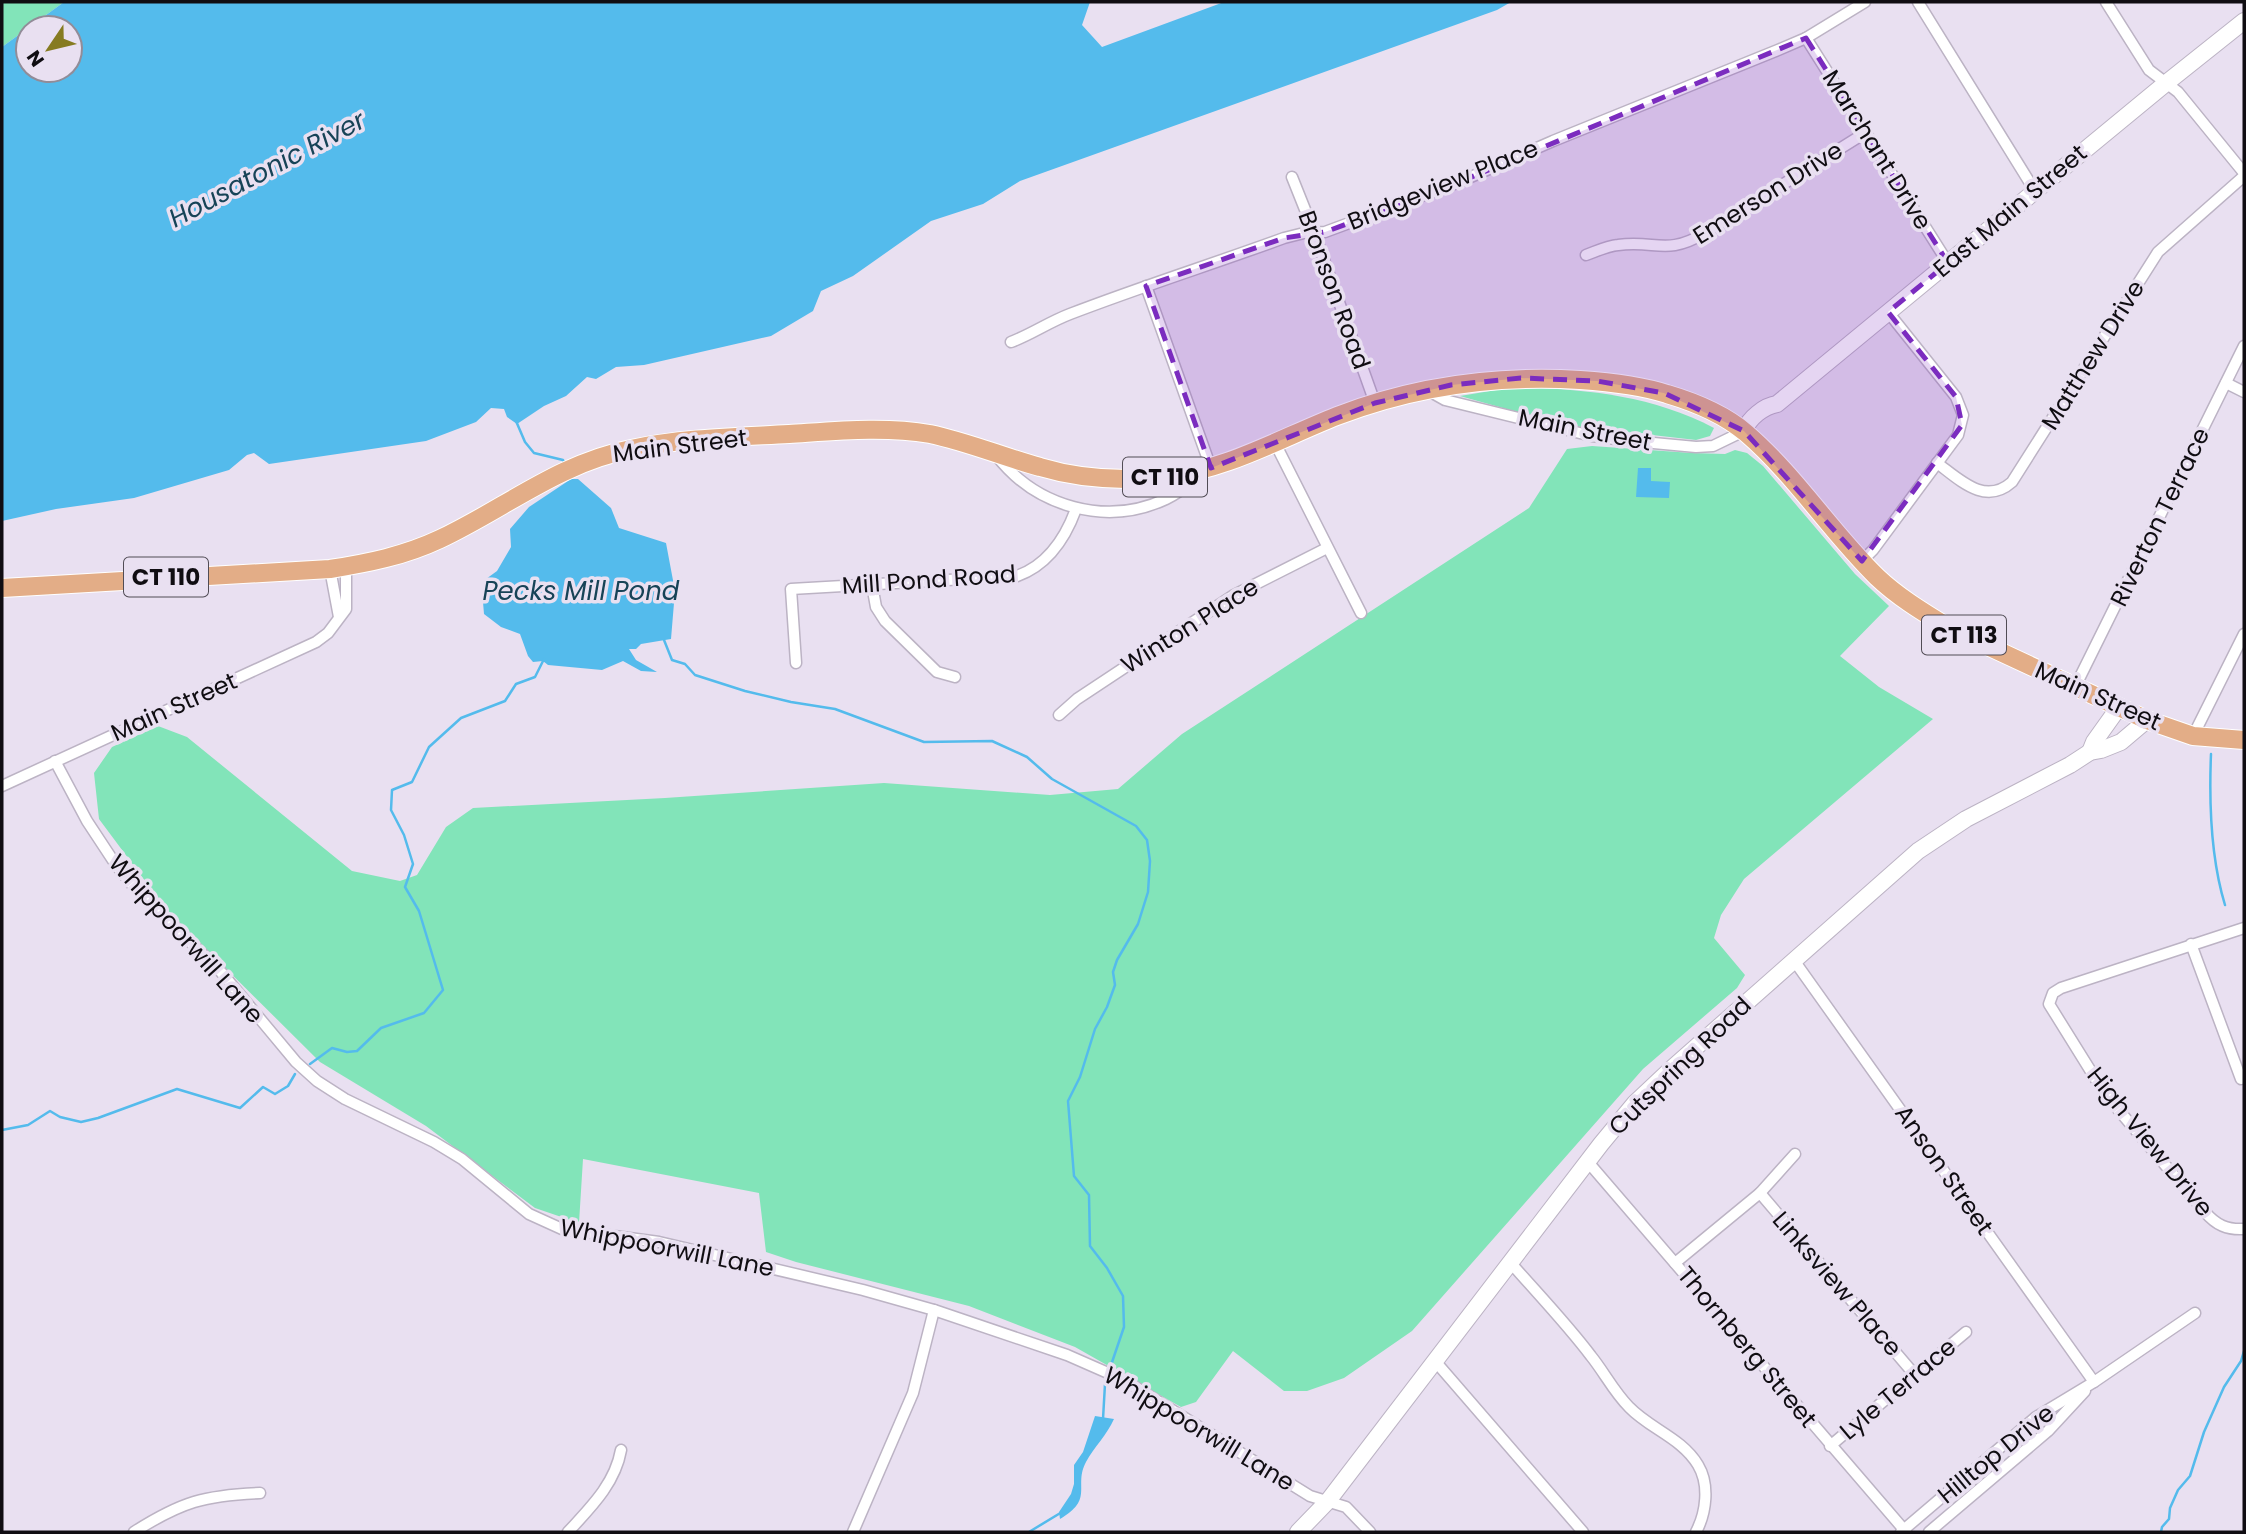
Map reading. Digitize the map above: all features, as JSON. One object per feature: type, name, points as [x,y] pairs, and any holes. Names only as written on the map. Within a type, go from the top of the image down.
[{"type":"main road","name":"Main Street","points":[[338,567],[383,560],[425,546],[566,469],[606,455],[668,442],[887,430],[926,434],[1062,473],[1115,479],[1178,475],[1211,468],[1375,403],[1427,390],[1476,381],[1521,378],[1597,381],[1628,385],[1682,399],[1722,417],[1744,431],[1786,474],[1862,561],[1901,597],[1949,628],[2147,720],[2193,736],[2244,740]]},
{"type":"main road","name":"CT 110","points":[[2,587],[338,567]]},
{"type":"street","name":"Bridgeview Place","points":[[1011,342],[1033,333],[1049,322],[1146,286],[1284,238],[1325,232],[1457,183],[1806,38],[1866,2]]},
{"type":"street","points":[[1919,2],[2035,191]]},
{"type":"street","points":[[2106,2],[2149,70],[2178,92],[2244,174]]},
{"type":"street","name":"East Main Street","points":[[1744,431],[1750,420],[1765,408],[1777,404],[2244,21]]},
{"type":"street","name":"Marchant Drive","points":[[1806,38],[1948,263]]},
{"type":"street","name":"Emerson Drive","points":[[1586,255],[1616,245],[1668,247],[1694,240],[1865,133]]},
{"type":"street","name":"Matthew Drive","points":[[1937,463],[1980,492],[1998,491],[2012,482],[2158,252],[2244,174]]},
{"type":"street","name":"Bronson Road","points":[[1292,177],[1375,403]]},
{"type":"street","points":[[1146,286],[1211,468]]},
{"type":"street","points":[[1862,561],[1937,463],[1962,425],[1961,405],[1950,388],[1888,312]]},
{"type":"street","name":"Riverton Terrace","points":[[2075,687],[2244,346]]},
{"type":"street","points":[[2227,383],[2244,393]]},
{"type":"street","name":"Main Street","points":[[1427,390],[1445,400],[1592,436],[1696,447],[1713,446],[1744,431]]},
{"type":"street","points":[[1275,443],[1361,613]]},
{"type":"street","name":"Main Street","points":[[995,453],[1008,470],[1035,491],[1076,509],[1107,512],[1150,505],[1183,489],[1211,468]]},
{"type":"street","name":"Mill Pond Road","points":[[796,663],[791,589],[1017,576],[1044,562],[1070,526],[1076,509]]},
{"type":"street","name":"Winton Place","points":[[1059,715],[1076,699],[1234,595],[1327,548]]},
{"type":"street","points":[[338,567],[339,617]]},
{"type":"street","name":"Main Street","points":[[2,786],[309,647],[328,633],[347,607],[338,567]]},
{"type":"street","points":[[872,584],[876,607],[885,621],[937,672],[955,677]]},
{"type":"street","points":[[2193,736],[2244,634]]},
{"type":"street","name":"Cutspring Road","points":[[2090,752],[2119,707]]},
{"type":"street","name":"Cutspring Road","points":[[1298,1532],[1328,1501],[1510,1262],[1635,1104],[1793,959],[1928,844],[1966,819],[2090,752],[2121,742],[2147,720]]},
{"type":"street","name":"Whippoorwill Lane","points":[[55,761],[101,845],[133,886],[221,972],[296,1062],[317,1081],[345,1099],[462,1159],[529,1214],[547,1224],[577,1232],[659,1242],[807,1276],[934,1310],[1096,1367],[1124,1380],[1310,1496],[1346,1507],[1370,1532]]},
{"type":"street","name":"High View Drive","points":[[2244,928],[2061,988],[2053,993],[2049,1004],[2105,1094],[2204,1212],[2220,1226],[2244,1229]]},
{"type":"street","points":[[2191,944],[2241,1079]]},
{"type":"street","name":"Anson Street","points":[[1793,959],[2094,1382]]},
{"type":"street","points":[[1675,1263],[1760,1194],[1795,1154]]},
{"type":"street","name":"Thornberg Street","points":[[1588,1162],[1903,1532]]},
{"type":"street","name":"Linksview Place","points":[[1760,1194],[1914,1374]]},
{"type":"street","points":[[1510,1262],[1590,1354],[1627,1406],[1677,1442],[1699,1467],[1705,1504],[1696,1532]]},
{"type":"street","points":[[853,1532],[913,1393],[934,1310]]},
{"type":"street","name":"Hilltop Drive","points":[[1903,1532],[2036,1417],[2094,1382],[2196,1313]]},
{"type":"street","name":"Lyle Terrace","points":[[1830,1446],[1966,1332]]},
{"type":"street","points":[[1435,1362],[1583,1532]]},
{"type":"street","name":"Hilltop Drive","points":[[1929,1532],[2048,1431],[2094,1382]]},
{"type":"street","points":[[568,1532],[608,1485],[618,1468],[621,1450]]},
{"type":"street","points":[[134,1532],[164,1513],[190,1502],[225,1495],[260,1493]]},
{"type":"highlighted area","points":[[1806,38],[1948,263],[1888,312],[1956,397],[1962,425],[1862,561],[1744,431],[1664,393],[1597,381],[1521,378],[1451,385],[1375,403],[1211,468],[1146,286],[1284,238],[1325,232],[1457,183]]},
{"type":"green space","points":[[2,2],[64,2],[47,14],[14,14],[14,38],[2,47]]},
{"type":"green space","points":[[1514,387],[1617,396],[1666,408],[1714,428],[1710,436],[1696,440],[1564,425],[1460,396]]},
{"type":"green space","points":[[1592,446],[1692,453],[1725,454],[1735,450],[1747,453],[1763,466],[1855,574],[1889,606],[1840,656],[1879,687],[1933,719],[1744,879],[1721,915],[1714,938],[1745,975],[1737,988],[1643,1069],[1412,1331],[1344,1378],[1307,1391],[1284,1391],[1233,1351],[1196,1402],[1181,1407],[1075,1347],[969,1306],[766,1252],[759,1193],[583,1159],[579,1223],[535,1208],[426,1126],[320,1062],[166,909],[99,819],[94,773],[112,747],[158,726],[187,737],[352,871],[400,881],[417,875],[446,827],[473,808],[884,783],[1050,795],[1118,789],[1182,734],[1529,508],[1567,449]]},
{"type":"water","name":"Housatonic River","points":[[64,2],[1090,2],[1082,25],[1102,47],[1224,2],[1511,2],[1497,10],[1020,181],[983,204],[931,221],[853,276],[821,291],[813,311],[771,336],[644,365],[616,367],[596,379],[587,377],[566,396],[544,406],[517,424],[507,417],[504,409],[491,408],[476,422],[426,441],[269,464],[254,453],[247,455],[229,470],[134,498],[56,509],[2,521],[2,47],[14,38],[14,84],[84,84],[84,14],[47,14]]},
{"type":"water","points":[[1638,468],[1651,468],[1651,481],[1670,482],[1669,498],[1636,497]]},
{"type":"water","name":"Pecks Mill Pond","points":[[571,479],[578,479],[611,508],[619,528],[666,543],[675,591],[671,639],[629,649],[636,660],[657,672],[641,671],[623,661],[602,670],[548,665],[543,661],[533,662],[520,634],[501,627],[484,614],[482,590],[486,579],[497,571],[511,547],[510,529],[529,507]]},
{"type":"water","points":[[1095,1416],[1114,1419],[1086,1462],[1077,1505],[1060,1519],[1059,1512],[1074,1484],[1074,1465],[1083,1452]]},
{"type":"waterway","points":[[516,421],[525,442],[534,453],[563,460],[565,464]]},
{"type":"waterway","points":[[664,640],[672,660],[685,664],[695,675],[745,691],[835,709],[924,742],[992,741],[1027,757],[1052,779],[1136,826],[1147,840],[1150,861],[1148,892],[1138,924],[1117,960],[1113,972],[1115,985],[1095,1029],[1080,1077],[1068,1101],[1074,1176],[1089,1195],[1090,1246],[1123,1296],[1124,1327],[1109,1371]]},
{"type":"waterway","points":[[310,1064],[332,1048],[347,1052],[357,1051],[381,1028],[424,1013],[443,990],[419,911],[405,887],[413,864],[404,835],[391,810],[392,790],[412,782],[429,747],[461,718],[505,701],[516,684],[535,677],[544,659]]},
{"type":"waterway","points":[[2211,754],[2212,830],[2225,905]]},
{"type":"waterway","points":[[2,1130],[28,1125],[50,1111],[60,1117],[81,1122],[177,1089],[240,1108],[263,1087],[275,1094],[288,1086],[295,1074]]},
{"type":"waterway","points":[[2161,1532],[2169,1519],[2170,1508],[2178,1490],[2190,1476],[2204,1432],[2224,1387],[2241,1361],[2244,1351]]},
{"type":"waterway","points":[[1103,1419],[1107,1377]]},
{"type":"waterway","points":[[1029,1532],[1062,1512]]}]
